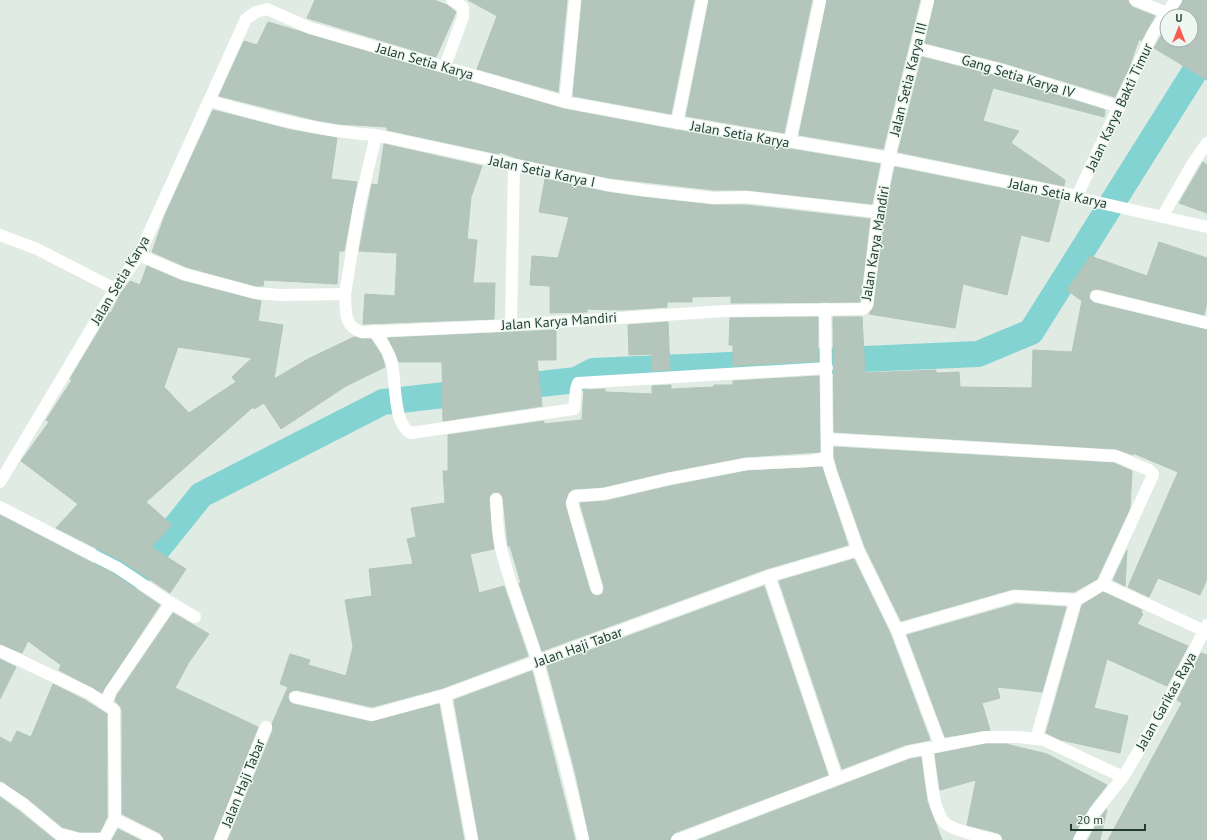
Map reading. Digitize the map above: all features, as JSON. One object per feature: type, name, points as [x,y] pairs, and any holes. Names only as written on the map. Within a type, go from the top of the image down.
[{"type":"street","points":[[445,66],[463,17],[463,7],[452,0]]},
{"type":"street","points":[[565,102],[575,0]]},
{"type":"street","points":[[677,123],[702,0]]},
{"type":"street","points":[[790,142],[820,0]]},
{"type":"street","name":"Jalan Setia Karya III","points":[[889,158],[928,0]]},
{"type":"street","points":[[1135,0],[1159,10]]},
{"type":"street","name":"Jalan Setia Karya","points":[[0,482],[114,289],[139,255],[246,19],[270,4],[310,28],[565,102],[677,123],[889,158],[1124,207],[1207,227]]},
{"type":"street","name":"Jalan Karya Bakti Timur","points":[[1080,198],[1153,33],[1159,24]]},
{"type":"street","name":"Gang Setia Karya IV","points":[[916,48],[995,68],[1120,107]]},
{"type":"street","name":"Jalan Setia Karya I","points":[[210,101],[262,115],[355,134],[376,135],[514,166],[642,190],[714,198],[746,197],[878,212]]},
{"type":"street","name":"Jalan Karya Mandiri","points":[[376,135],[358,207],[346,294],[346,318],[356,330],[374,331],[511,324],[725,311],[863,309],[867,305],[878,212],[889,158]]},
{"type":"street","points":[[1162,217],[1193,163],[1207,143]]},
{"type":"street","points":[[511,324],[514,166]]},
{"type":"street","points":[[0,234],[37,249],[114,289]]},
{"type":"street","points":[[139,255],[184,274],[255,293],[281,295],[346,294]]},
{"type":"street","points":[[1096,296],[1207,323]]},
{"type":"street","points":[[825,309],[827,367],[827,458],[858,550],[897,630],[940,744]]},
{"type":"street","points":[[374,331],[392,363],[393,378],[401,422],[406,430],[411,432],[574,409],[578,383],[827,367]]},
{"type":"street","points":[[827,439],[1116,456],[1149,470],[1153,474],[1103,584],[1076,600],[1015,596],[897,630]]},
{"type":"street","points":[[597,589],[574,511],[572,502],[575,496],[604,494],[668,479],[746,464],[811,461],[827,458]]},
{"type":"street","points":[[496,499],[500,543],[511,583],[538,662],[551,716],[562,748],[583,840]]},
{"type":"street","points":[[0,507],[118,568],[167,601],[195,617]]},
{"type":"street","name":"Jalan Haji Tabar","points":[[295,697],[372,715],[446,695],[770,576],[858,550]]},
{"type":"street","points":[[770,576],[837,779]]},
{"type":"street","points":[[1103,584],[1167,615],[1206,629]]},
{"type":"street","points":[[1036,739],[1076,600]]},
{"type":"street","points":[[106,704],[110,692],[167,601]]},
{"type":"street","name":"Jalan Garikas Raya","points":[[1079,840],[1095,812],[1123,777],[1165,706],[1206,629]]},
{"type":"street","points":[[0,651],[89,694],[114,710],[115,819],[104,840],[79,840],[59,834],[23,804],[0,788]]},
{"type":"street","points":[[446,695],[472,840]]},
{"type":"street","name":"Jalan Haji Tabar","points":[[220,840],[266,726]]},
{"type":"street","points":[[677,840],[908,752],[940,744],[985,737],[1019,737],[1044,740],[1123,777]]},
{"type":"street","points":[[927,748],[937,808],[945,823],[964,831],[996,840]]},
{"type":"street","points":[[115,819],[157,840]]},
{"type":"building","points":[[315,0],[434,0],[447,5],[456,12],[436,57],[307,18]]},
{"type":"building","points":[[468,0],[567,0],[558,92],[477,69],[497,16]]},
{"type":"building","points":[[582,0],[694,0],[671,114],[573,96]]},
{"type":"building","points":[[709,0],[812,0],[784,133],[686,116]]},
{"type":"building","points":[[827,0],[920,0],[883,149],[799,135]]},
{"type":"building","points":[[935,0],[1128,0],[1132,7],[1155,16],[1141,41],[1139,39],[1130,65],[1115,97],[1004,63],[925,43]]},
{"type":"building","points":[[1183,0],[1207,0],[1207,80],[1154,48],[1159,40],[1159,48],[1199,48],[1199,8],[1178,8]]},
{"type":"building","points":[[268,22],[564,109],[676,130],[880,164],[872,204],[747,190],[714,190],[609,178],[516,158],[500,152],[499,154],[387,130],[387,127],[339,124],[315,120],[219,96],[244,41],[257,45]]},
{"type":"building","points":[[922,57],[1000,77],[1105,110],[1104,117],[993,88],[983,121],[1019,131],[1011,143],[1065,180],[1064,186],[898,152]]},
{"type":"building","points":[[213,110],[291,130],[337,138],[331,179],[357,182],[344,251],[339,251],[337,284],[264,280],[263,286],[256,286],[186,267],[152,252],[165,215]]},
{"type":"building","points":[[384,144],[482,166],[471,197],[467,239],[477,240],[473,283],[495,283],[494,319],[363,324],[365,294],[395,296],[397,253],[359,251],[372,184],[378,185]]},
{"type":"building","points":[[1203,162],[1207,165],[1207,213],[1179,203]]},
{"type":"building","points":[[895,167],[1060,200],[1049,242],[1021,235],[1007,295],[963,284],[955,328],[869,314],[874,306],[885,213]]},
{"type":"building","points":[[545,179],[606,192],[641,197],[713,205],[746,205],[870,219],[860,302],[731,303],[731,296],[692,297],[692,302],[667,302],[667,307],[622,310],[587,309],[587,312],[550,313],[550,286],[530,285],[532,256],[558,258],[569,217],[539,212]]},
{"type":"building","points":[[1159,242],[1207,258],[1207,302],[1204,315],[1098,289],[1091,291],[1089,298],[1094,303],[1207,330],[1207,579],[1200,595],[1158,578],[1149,597],[1128,587],[1178,472],[1133,453],[1133,455],[1116,449],[834,432],[833,317],[862,317],[865,373],[936,370],[936,373],[959,372],[960,387],[1032,388],[1033,350],[1072,352],[1082,301],[1067,290],[1090,256],[1147,276]]},
{"type":"building","points":[[147,266],[182,281],[261,301],[258,321],[283,325],[274,379],[308,359],[354,337],[371,339],[381,354],[385,367],[346,386],[281,429],[264,403],[254,409],[253,407],[146,502],[172,525],[151,547],[186,569],[170,593],[122,561],[56,528],[78,504],[21,461],[49,422],[46,420],[72,380],[70,379],[110,312],[111,313],[121,293],[130,281],[140,285]],"holes":[[[178,347],[252,358],[232,377],[236,382],[189,413],[164,387]]]},
{"type":"building","points":[[818,317],[818,361],[733,366],[733,345],[729,345],[730,318]]},
{"type":"building","points":[[668,322],[670,370],[652,371],[652,354],[629,355],[628,325]]},
{"type":"building","points":[[556,330],[556,360],[537,360],[542,406],[443,421],[442,362],[399,362],[388,338]]},
{"type":"building","points":[[819,376],[820,452],[745,457],[667,472],[603,487],[574,489],[568,493],[565,504],[590,591],[596,596],[603,594],[604,587],[580,503],[606,501],[670,486],[747,471],[822,467],[848,545],[766,569],[542,651],[519,583],[521,583],[510,546],[508,546],[503,498],[499,492],[492,493],[489,499],[494,549],[470,554],[479,593],[504,586],[528,656],[443,688],[372,707],[297,690],[290,692],[288,696],[290,702],[293,704],[371,722],[439,704],[464,840],[228,840],[273,730],[272,724],[288,687],[280,684],[290,654],[310,660],[308,665],[346,676],[353,647],[345,600],[372,596],[369,569],[413,564],[407,539],[416,537],[411,508],[445,503],[443,471],[448,471],[448,435],[544,421],[544,424],[582,420],[584,390],[605,389],[605,392],[652,394],[652,386],[671,385],[671,389],[714,387],[714,385],[733,385],[733,381]]},
{"type":"building","points":[[834,447],[1114,463],[1132,471],[1130,508],[1097,579],[1074,592],[1013,589],[901,621],[865,547],[838,471],[834,457]]},
{"type":"building","points":[[0,515],[114,574],[160,605],[102,693],[59,670],[61,665],[28,641],[22,653],[0,644]]},
{"type":"building","points":[[1127,550],[1125,586],[1113,580]]},
{"type":"building","points":[[854,559],[890,633],[930,740],[905,745],[842,769],[779,581]]},
{"type":"building","points":[[764,586],[828,775],[674,833],[670,840],[590,840],[575,771],[547,666]]},
{"type":"building","points":[[1103,592],[1142,610],[1141,613],[1143,614],[1137,624],[1188,646],[1167,686],[1107,659],[1094,708],[1128,716],[1120,753],[1061,740],[1046,733],[1082,605]]},
{"type":"building","points":[[1016,604],[1066,607],[1042,692],[997,687],[1000,698],[982,703],[990,730],[945,737],[907,635]]},
{"type":"building","points":[[173,613],[209,634],[189,662],[175,688],[258,727],[213,840],[164,840],[160,833],[122,814],[122,710],[115,701],[117,695]]},
{"type":"building","points":[[1201,653],[1207,655],[1207,840],[1108,840],[1182,703],[1177,700]]},
{"type":"building","points":[[0,659],[16,667],[0,699]]},
{"type":"building","points":[[532,671],[575,840],[479,840],[454,700]]},
{"type":"building","points":[[53,684],[85,700],[107,714],[107,817],[100,832],[80,832],[62,827],[27,798],[0,781],[0,737],[11,743],[17,731],[31,737]]},
{"type":"building","points":[[986,744],[1006,744],[1047,754],[1107,785],[1089,808],[1072,840],[1003,840],[1001,835],[998,833],[967,825],[976,780],[940,790],[935,754]]},
{"type":"building","points":[[921,757],[927,801],[942,840],[698,840],[910,759]]},
{"type":"building","points":[[0,797],[18,810],[55,840],[0,840]]},
{"type":"building","points":[[1107,809],[1100,840],[1088,840],[1101,816]]},
{"type":"building","points":[[118,829],[140,840],[112,840]]},
{"type":"waterway","points":[[106,558],[137,575],[201,495],[383,402],[576,380],[593,371],[978,354],[1031,332],[1207,52]]}]
